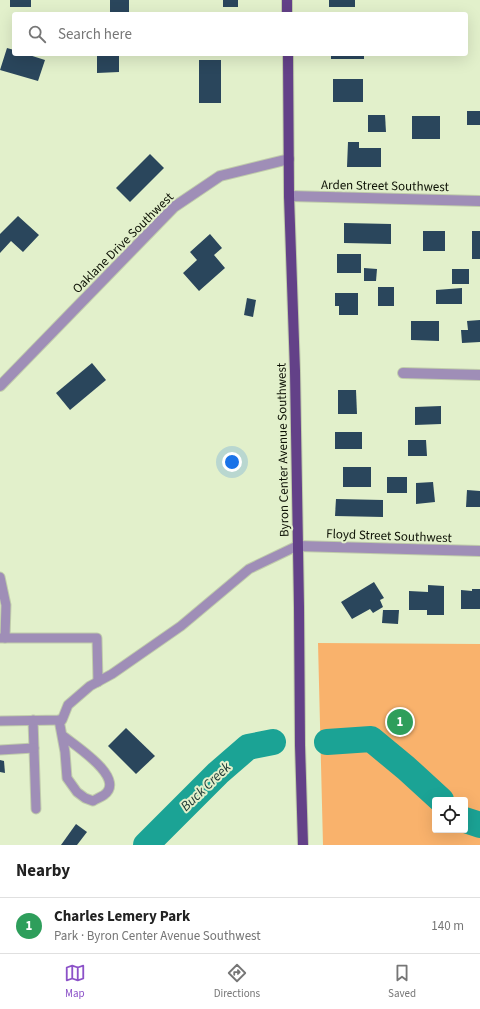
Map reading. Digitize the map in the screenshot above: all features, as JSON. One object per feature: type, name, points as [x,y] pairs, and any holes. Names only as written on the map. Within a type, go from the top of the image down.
[{"type":"main road","points":[[287,0],[287,12]]},
{"type":"main road","name":"Byron Center Avenue Southwest","points":[[288,56],[303,845]]},
{"type":"street","name":"Oaklane Drive Southwest","points":[[0,386],[174,207],[220,176],[289,158]]},
{"type":"street","name":"Arden Street Southwest","points":[[290,196],[480,201]]},
{"type":"street","points":[[403,373],[480,375]]},
{"type":"street","name":"Floyd Street Southwest","points":[[297,546],[480,551]]},
{"type":"lane","points":[[0,721],[62,720],[68,705],[90,686],[112,674],[180,626],[249,569],[297,546]]},
{"type":"lane","points":[[0,577],[6,605],[2,638],[97,638],[98,682]]},
{"type":"lane","points":[[33,720],[36,809]]},
{"type":"lane","points":[[59,720],[67,778],[77,792],[85,798],[93,800],[105,794],[110,785],[103,768],[62,735]]},
{"type":"lane","points":[[0,750],[34,748]]},
{"type":"shaded area","points":[[318,643],[480,644],[480,845],[323,845]]},
{"type":"building","points":[[10,0],[31,0],[31,7],[10,7]]},
{"type":"building","points":[[110,0],[129,0],[129,12],[110,12]]},
{"type":"building","points":[[223,0],[238,0],[238,7],[223,7]]},
{"type":"building","points":[[329,0],[355,0],[355,7],[329,7]]},
{"type":"building","points":[[7,48],[12,49],[12,56],[32,56],[45,60],[38,81],[0,70]]},
{"type":"building","points":[[97,56],[119,56],[119,72],[97,73]]},
{"type":"building","points":[[331,56],[364,56],[364,59],[331,59]]},
{"type":"building","points":[[199,60],[221,60],[221,103],[199,103]]},
{"type":"building","points":[[333,79],[363,79],[363,102],[333,102]]},
{"type":"building","points":[[467,111],[480,111],[480,125],[467,125]]},
{"type":"building","points":[[368,115],[385,115],[386,132],[368,132]]},
{"type":"building","points":[[412,116],[440,116],[440,139],[412,139]]},
{"type":"building","points":[[348,142],[359,142],[359,148],[381,148],[381,167],[347,167]]},
{"type":"building","points":[[150,154],[164,168],[130,202],[116,188]]},
{"type":"building","points":[[18,216],[39,235],[23,252],[11,241],[0,253],[0,234]]},
{"type":"building","points":[[344,223],[391,224],[391,244],[344,243]]},
{"type":"building","points":[[423,231],[445,231],[445,251],[423,251]]},
{"type":"building","points":[[472,231],[480,231],[480,259],[472,259]]},
{"type":"building","points":[[210,234],[222,248],[214,255],[225,268],[199,291],[183,273],[197,260],[190,252]]},
{"type":"building","points":[[337,254],[361,254],[361,273],[337,273]]},
{"type":"building","points":[[364,268],[377,269],[376,281],[364,281]]},
{"type":"building","points":[[452,269],[469,269],[469,284],[452,284]]},
{"type":"building","points":[[378,287],[394,287],[394,306],[378,306]]},
{"type":"building","points":[[462,288],[462,304],[436,304],[436,290]]},
{"type":"building","points":[[335,293],[358,293],[358,315],[339,315],[339,306],[335,306]]},
{"type":"building","points":[[247,298],[256,300],[253,317],[244,315]]},
{"type":"building","points":[[480,320],[480,342],[462,343],[461,330],[468,330],[467,321]]},
{"type":"building","points":[[411,321],[439,321],[439,341],[411,340]]},
{"type":"building","points":[[92,363],[106,380],[70,410],[56,393]]},
{"type":"building","points":[[338,390],[356,390],[357,414],[338,414]]},
{"type":"building","points":[[441,406],[441,424],[415,425],[415,407]]},
{"type":"building","points":[[335,432],[362,432],[362,449],[335,449]]},
{"type":"building","points":[[408,440],[426,440],[427,456],[408,456]]},
{"type":"building","points":[[343,467],[371,467],[371,487],[343,487]]},
{"type":"building","points":[[387,477],[407,477],[407,493],[387,493]]},
{"type":"building","points":[[433,482],[435,502],[416,504],[416,483]]},
{"type":"building","points":[[467,490],[480,491],[480,507],[466,507]]},
{"type":"building","points":[[336,499],[383,500],[383,517],[335,516]]},
{"type":"building","points":[[374,582],[384,598],[380,600],[383,607],[373,613],[370,609],[352,619],[341,602]]},
{"type":"building","points":[[428,585],[444,586],[444,615],[427,615],[427,610],[409,610],[409,591],[428,592]]},
{"type":"building","points":[[472,589],[480,589],[480,609],[461,609],[461,590],[472,591]]},
{"type":"building","points":[[383,610],[399,610],[398,624],[382,623]]},
{"type":"building","points":[[126,728],[155,756],[136,774],[108,746]]},
{"type":"building","points":[[0,760],[4,761],[5,773],[0,772]]},
{"type":"building","points":[[76,824],[87,832],[77,845],[61,845]]},
{"type":"waterway","name":"Buck Creek","points":[[327,742],[371,739],[438,797]]},
{"type":"waterway","name":"Buck Creek","points":[[146,845],[218,773],[248,747],[273,742]]},
{"type":"waterway","name":"Buck Creek","points":[[468,821],[480,825]]},
{"type":"place","name":"Charles Lemery Park","points":[[400,722]]}]
